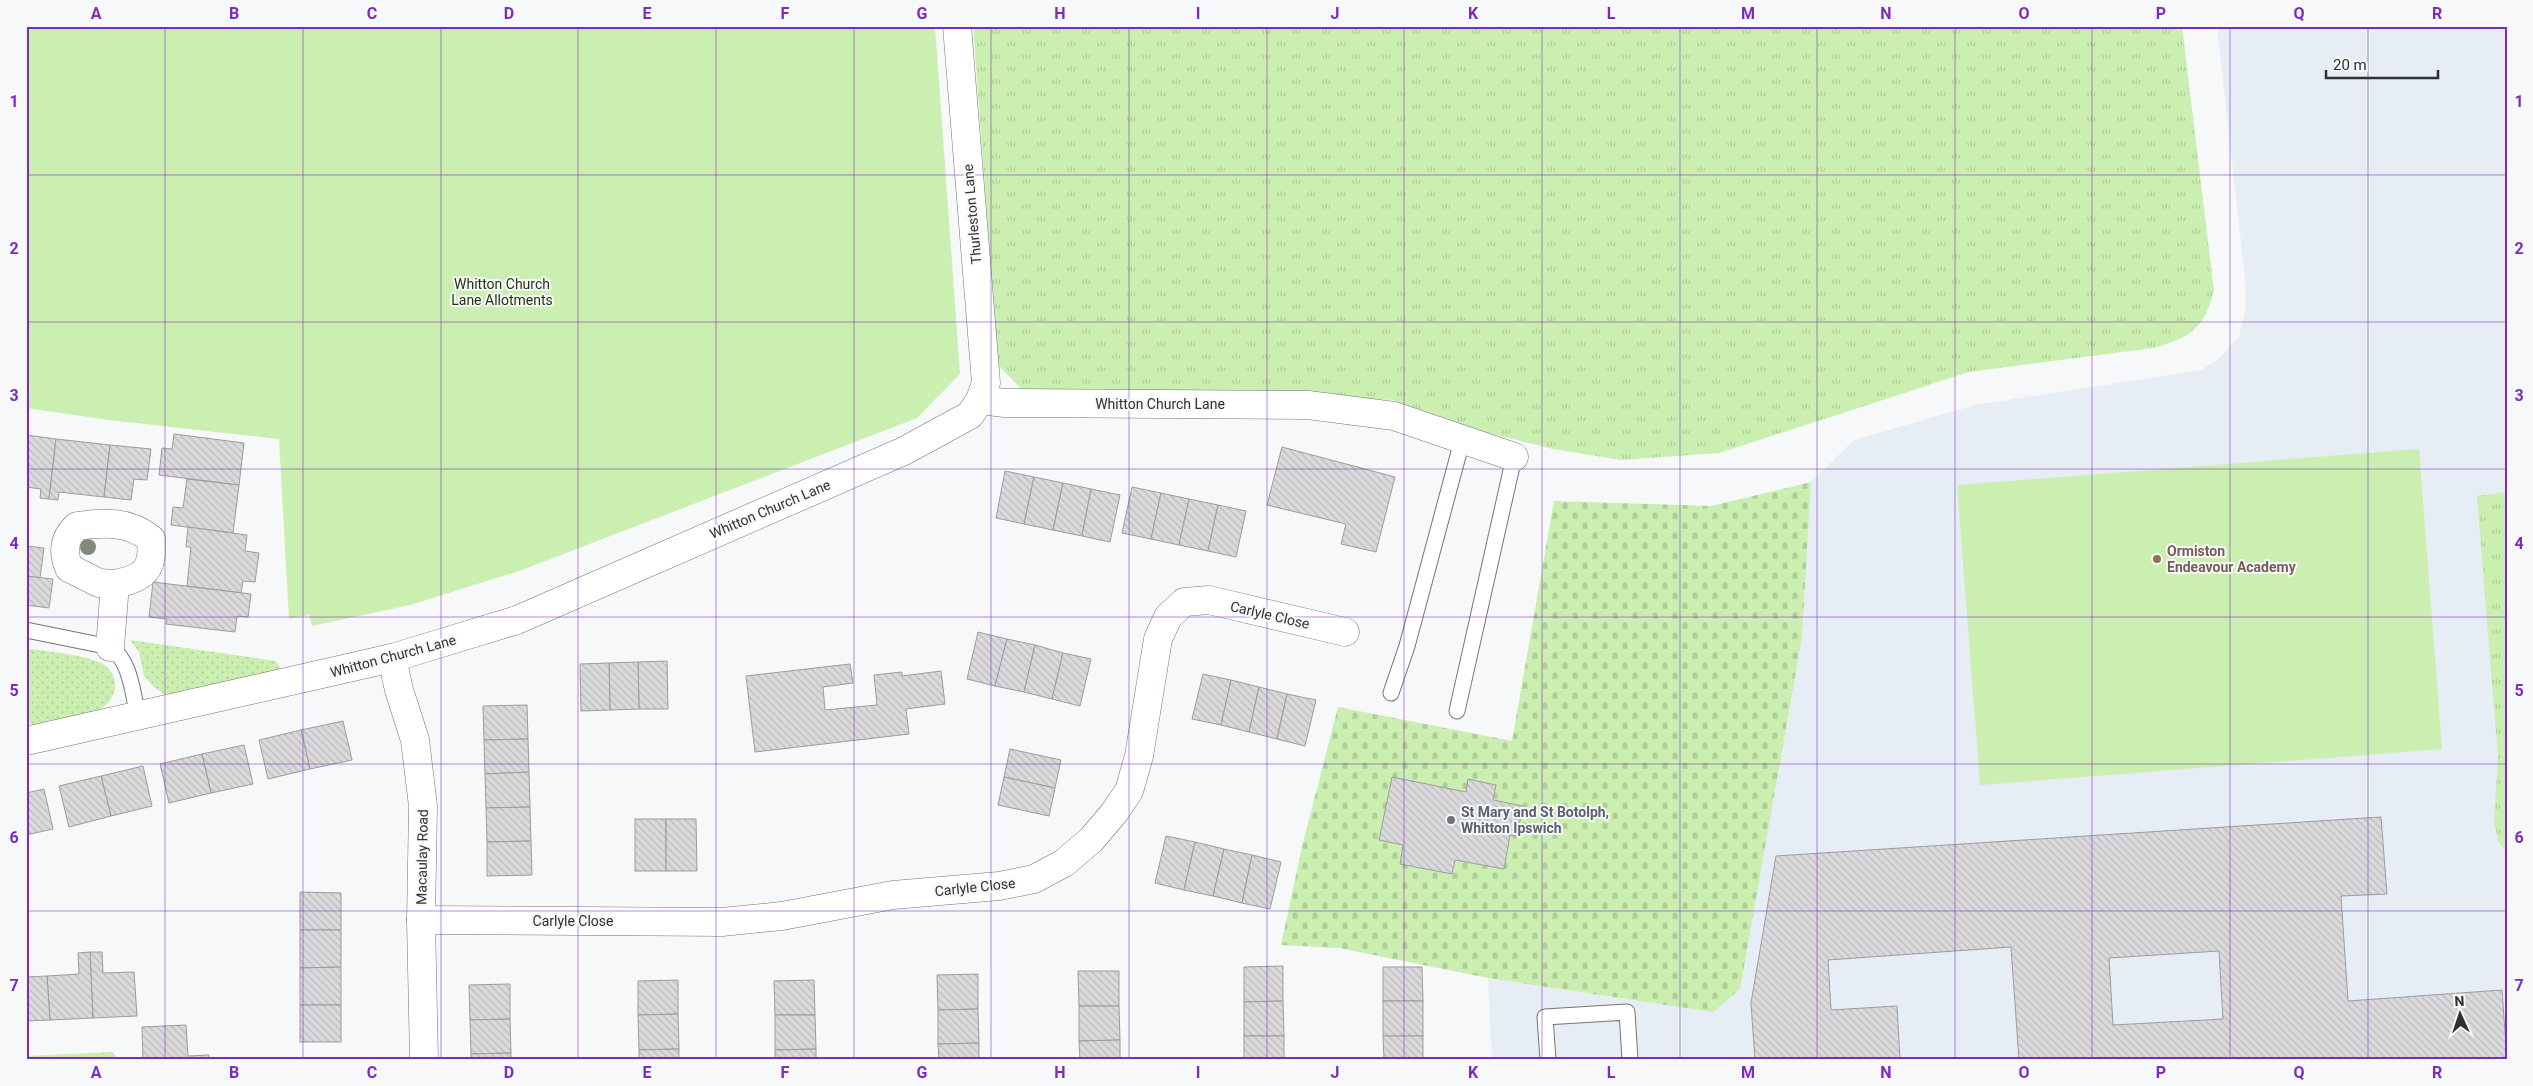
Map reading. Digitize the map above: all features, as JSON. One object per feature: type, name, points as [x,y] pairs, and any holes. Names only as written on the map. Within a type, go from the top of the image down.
[{"type":"street","name":"Thurleston Lane","points":[[957,26],[986,383],[980,400]]},
{"type":"street","name":"Whitton Church Lane","points":[[26,741],[392,658],[517,620],[579,595],[663,555],[904,451],[970,415],[980,400],[1005,403],[1308,405],[1394,416],[1462,441],[1514,457]]},
{"type":"street","points":[[110,648],[115,584]]},
{"type":"street","name":"Carlyle Close","points":[[421,920],[722,922],[782,916],[893,894],[999,886],[1034,879],[1064,863],[1091,840],[1114,813],[1129,790],[1139,756],[1158,639],[1168,617],[1184,602],[1209,600],[1345,632]]},
{"type":"street","name":"Macaulay Road","points":[[392,658],[399,690],[415,740],[423,806],[421,920],[424,1060]]},
{"type":"lane","points":[[1391,693],[1407,646],[1462,441]]},
{"type":"lane","points":[[1457,711],[1514,457]]},
{"type":"lane","points":[[26,630],[110,648],[119,653],[124,661],[138,715]]},
{"type":"lane","points":[[1548,1060],[1545,1017],[1627,1012],[1630,1060]]},
{"type":"shaded area","name":"Ormiston Endeavour Academy","points":[[2217,26],[2507,26],[2507,1060],[1492,1060],[1488,978],[1713,1012],[1802,637],[1811,482],[1854,440],[1975,405],[2201,370],[2219,359],[2239,336],[2246,309],[2245,278]]},
{"type":"green space","name":"Whitton Church Lane Allotments","points":[[26,26],[935,26],[960,374],[917,418],[522,570],[410,605],[312,626],[309,615],[289,619],[279,439],[109,420],[26,408]]},
{"type":"green space","points":[[973,26],[2182,26],[2214,291],[2205,315],[2194,330],[2186,336],[2166,344],[2153,348],[1969,372],[1719,453],[1621,460],[1553,449],[1484,432],[1393,400],[1208,390],[1024,392],[998,365]]},
{"type":"green space","points":[[2419,449],[2442,749],[1980,785],[1957,485]]},
{"type":"green space","points":[[1811,482],[1802,637],[1740,989],[1713,1012],[1488,978],[1339,948],[1281,945],[1302,847],[1338,707],[1512,741],[1554,501],[1711,506]]},
{"type":"green space","points":[[2507,492],[2507,853],[2498,841],[2494,821],[2498,758],[2477,496]]},
{"type":"green space","points":[[130,640],[276,661],[281,670],[183,693],[164,694],[144,676],[139,652]]},
{"type":"green space","points":[[26,648],[74,655],[101,663],[113,674],[115,684],[113,695],[97,711],[85,716],[35,727],[26,720]]},
{"type":"green space","points":[[112,1052],[119,1060],[26,1060],[26,1056]]},
{"type":"building","points":[[174,434],[244,443],[239,485],[159,475],[162,448],[172,449]]},
{"type":"building","points":[[26,435],[56,439],[49,499],[40,498],[41,489],[26,487]]},
{"type":"building","points":[[56,439],[110,445],[104,497],[59,492],[58,500],[49,499]]},
{"type":"building","points":[[110,445],[151,449],[147,480],[134,479],[131,500],[104,497]]},
{"type":"building","points":[[1282,447],[1395,477],[1376,552],[1341,544],[1346,524],[1267,505]]},
{"type":"building","points":[[1005,471],[1034,477],[1024,524],[996,518]]},
{"type":"building","points":[[1034,477],[1063,483],[1053,530],[1024,524]]},
{"type":"building","points":[[187,479],[239,485],[233,533],[171,525],[173,507],[183,508]]},
{"type":"building","points":[[1063,483],[1091,489],[1082,536],[1053,530]]},
{"type":"building","points":[[1132,487],[1161,493],[1151,539],[1122,533]]},
{"type":"building","points":[[1091,489],[1120,495],[1110,542],[1082,536]]},
{"type":"building","points":[[1161,493],[1189,499],[1179,545],[1151,539]]},
{"type":"building","points":[[1189,499],[1218,505],[1208,551],[1179,545]]},
{"type":"building","points":[[1218,505],[1246,511],[1236,557],[1208,551]]},
{"type":"building","points":[[188,527],[247,535],[245,551],[259,553],[255,582],[243,581],[241,593],[187,586],[191,547],[186,547]]},
{"type":"building","points":[[26,546],[44,548],[40,578],[26,576]]},
{"type":"building","points":[[26,576],[53,579],[49,608],[26,605]]},
{"type":"building","points":[[153,582],[251,594],[248,617],[237,616],[235,632],[166,624],[167,619],[149,617]]},
{"type":"building","points":[[978,632],[1007,639],[995,686],[967,679]]},
{"type":"building","points":[[1007,639],[1035,645],[1024,692],[995,686]]},
{"type":"building","points":[[1035,645],[1063,653],[1052,699],[1024,692]]},
{"type":"building","points":[[1063,653],[1091,659],[1080,706],[1052,699]]},
{"type":"building","points":[[667,661],[668,709],[639,709],[638,662]]},
{"type":"building","points":[[638,662],[639,709],[610,710],[609,663]]},
{"type":"building","points":[[609,663],[610,710],[581,711],[580,664]]},
{"type":"building","points":[[850,664],[853,683],[823,687],[825,710],[877,705],[874,675],[902,672],[902,676],[941,671],[945,704],[906,709],[909,734],[755,752],[746,676]]},
{"type":"building","points":[[1203,674],[1231,680],[1221,725],[1192,719]]},
{"type":"building","points":[[1231,680],[1259,687],[1249,732],[1221,725]]},
{"type":"building","points":[[1259,687],[1287,694],[1277,739],[1249,732]]},
{"type":"building","points":[[1287,694],[1316,700],[1305,746],[1277,739]]},
{"type":"building","points":[[527,705],[528,739],[484,740],[483,706]]},
{"type":"building","points":[[343,721],[352,760],[310,769],[301,730]]},
{"type":"building","points":[[301,730],[310,769],[268,779],[259,740]]},
{"type":"building","points":[[528,739],[529,772],[485,774],[484,740]]},
{"type":"building","points":[[244,745],[253,784],[211,793],[202,754]]},
{"type":"building","points":[[1010,749],[1061,760],[1055,788],[1004,777]]},
{"type":"building","points":[[202,754],[211,793],[169,803],[160,764]]},
{"type":"building","points":[[143,766],[152,806],[111,816],[101,776]]},
{"type":"building","points":[[529,772],[530,807],[486,808],[485,774]]},
{"type":"building","points":[[101,776],[111,816],[69,827],[59,786]]},
{"type":"building","points":[[1004,777],[1055,788],[1049,816],[998,805]]},
{"type":"building","name":"St Mary and St Botolph, Whitton Ipswich","points":[[1392,777],[1466,792],[1468,779],[1496,785],[1493,800],[1523,806],[1517,836],[1510,835],[1504,869],[1455,860],[1452,874],[1400,864],[1403,845],[1379,840]]},
{"type":"building","points":[[44,789],[53,829],[26,835],[26,793]]},
{"type":"building","points":[[530,807],[531,841],[487,842],[486,808]]},
{"type":"building","points":[[2381,817],[2387,894],[2341,896],[2348,1001],[2502,990],[2507,1060],[2019,1060],[2011,947],[1828,960],[1831,1010],[1897,1006],[1900,1060],[1755,1060],[1751,1003],[1776,856]],"holes":[[[2219,951],[2223,1019],[2113,1025],[2109,958]]]},
{"type":"building","points":[[635,819],[666,819],[666,871],[635,871]]},
{"type":"building","points":[[666,819],[696,819],[697,871],[666,871]]},
{"type":"building","points":[[1166,836],[1195,842],[1184,890],[1155,883]]},
{"type":"building","points":[[531,841],[532,875],[487,876],[487,842]]},
{"type":"building","points":[[1195,842],[1224,849],[1213,896],[1184,890]]},
{"type":"building","points":[[1224,849],[1252,855],[1242,903],[1213,896]]},
{"type":"building","points":[[1252,855],[1281,862],[1270,909],[1242,903]]},
{"type":"building","points":[[300,892],[341,893],[341,930],[300,930]]},
{"type":"building","points":[[300,930],[341,930],[341,967],[300,968]]},
{"type":"building","points":[[90,952],[102,952],[103,973],[134,972],[137,1016],[93,1018]]},
{"type":"building","points":[[90,952],[93,1018],[50,1020],[47,976],[79,974],[78,953]]},
{"type":"building","points":[[1283,966],[1283,1001],[1244,1002],[1244,967]]},
{"type":"building","points":[[341,967],[341,1005],[300,1005],[300,968]]},
{"type":"building","points":[[1383,967],[1422,967],[1423,1001],[1383,1001]]},
{"type":"building","points":[[1078,971],[1119,971],[1119,1006],[1079,1006]]},
{"type":"building","points":[[978,974],[978,1009],[938,1010],[937,975]]},
{"type":"building","points":[[47,976],[50,1020],[26,1021],[26,977]]},
{"type":"building","points":[[678,980],[678,1014],[638,1015],[638,981]]},
{"type":"building","points":[[814,980],[815,1015],[775,1015],[774,981]]},
{"type":"building","points":[[510,984],[510,1019],[470,1020],[469,985]]},
{"type":"building","points":[[1283,1001],[1284,1036],[1244,1036],[1244,1002]]},
{"type":"building","points":[[1383,1001],[1423,1001],[1423,1036],[1383,1036]]},
{"type":"building","points":[[300,1005],[341,1005],[341,1042],[300,1042]]},
{"type":"building","points":[[1079,1006],[1119,1006],[1120,1040],[1079,1041]]},
{"type":"building","points":[[978,1009],[979,1043],[938,1044],[938,1010]]},
{"type":"building","points":[[678,1014],[679,1049],[639,1050],[638,1015]]},
{"type":"building","points":[[775,1015],[815,1015],[816,1049],[775,1050]]},
{"type":"building","points":[[510,1019],[511,1053],[471,1054],[470,1020]]},
{"type":"building","points":[[186,1025],[188,1056],[209,1055],[209,1060],[143,1060],[142,1027]]},
{"type":"building","points":[[1244,1036],[1284,1036],[1284,1060],[1244,1060]]},
{"type":"building","points":[[1383,1036],[1423,1036],[1423,1060],[1384,1060]]},
{"type":"building","points":[[1120,1040],[1120,1060],[1080,1060],[1079,1041]]},
{"type":"building","points":[[979,1043],[979,1060],[939,1060],[938,1044]]},
{"type":"building","points":[[679,1049],[679,1060],[639,1060],[639,1050]]},
{"type":"building","points":[[816,1049],[816,1060],[775,1060],[775,1050]]},
{"type":"building","points":[[511,1053],[511,1060],[471,1060],[471,1054]]},
{"type":"place","name":"Ormiston Endeavour Academy","points":[[2157,559]]},
{"type":"place","name":"St Mary and St Botolph, Whitton Ipswich","points":[[1451,820]]}]
